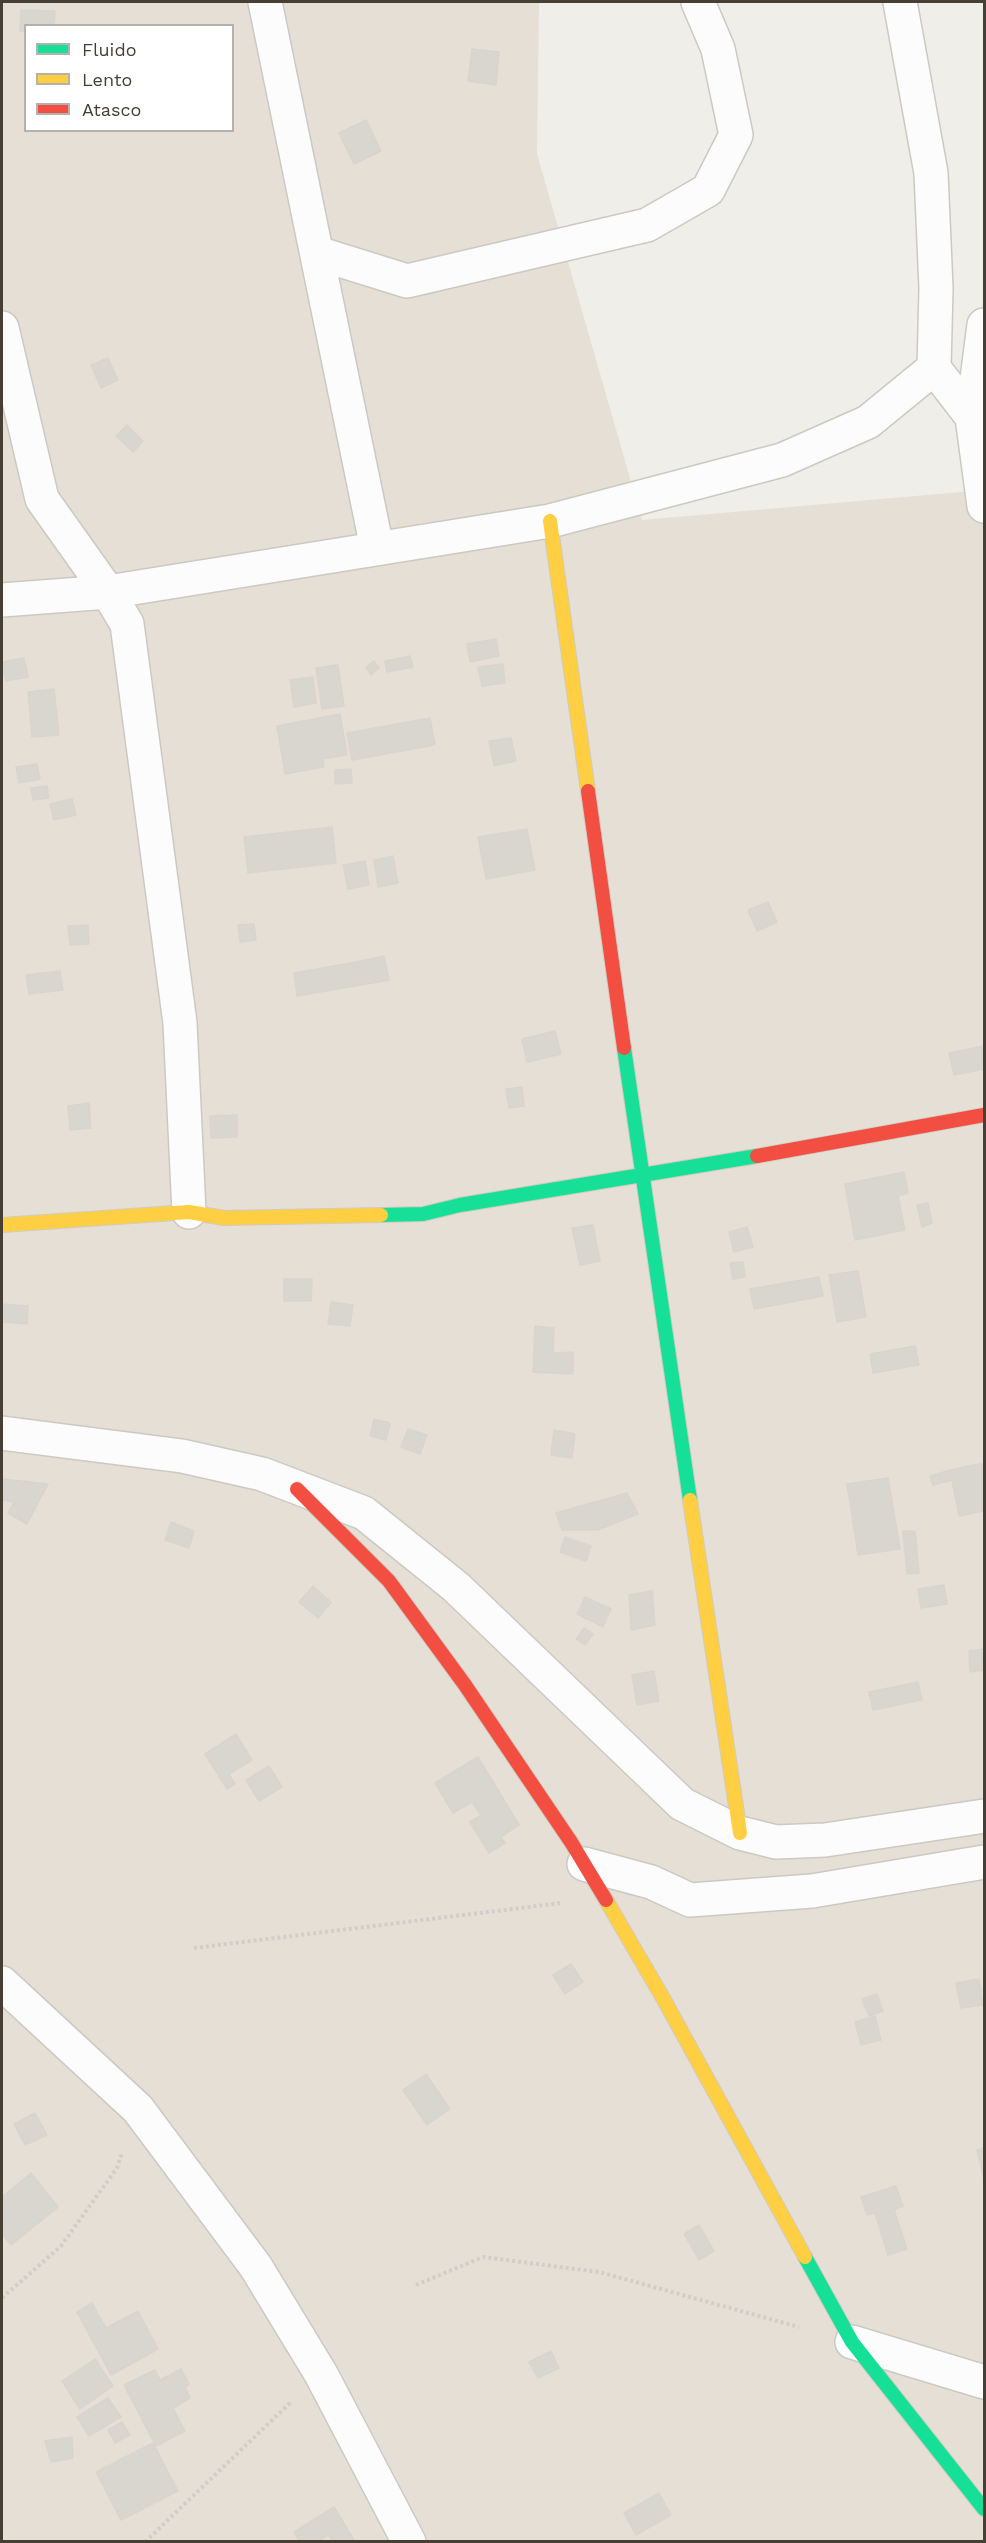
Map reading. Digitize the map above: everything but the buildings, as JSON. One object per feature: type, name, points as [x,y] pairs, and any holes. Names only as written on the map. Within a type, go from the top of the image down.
[{"type":"street","points":[[265,2],[377,548]]},
{"type":"street","points":[[317,253],[407,280],[647,225],[708,190],[736,135],[718,49],[698,2]]},
{"type":"street","points":[[900,2],[931,173],[936,288],[934,369],[972,417]]},
{"type":"street","points":[[984,325],[972,417],[984,506]]},
{"type":"street","points":[[2,328],[42,498],[108,592],[127,624],[180,1023],[189,1212]]},
{"type":"street","points":[[2,600],[108,592],[550,521],[782,460],[868,422],[934,369]]},
{"type":"street","points":[[550,521],[642,1177],[740,1833]]},
{"type":"street","points":[[2,1225],[189,1212],[224,1218],[423,1214],[460,1205],[642,1177],[984,1115]]},
{"type":"street","points":[[2,1433],[182,1456],[262,1474],[364,1513],[456,1587],[682,1804],[740,1833],[776,1842],[825,1840],[984,1816]]},
{"type":"street","points":[[297,1489],[389,1581],[465,1685],[604,1897],[663,1998],[852,2342],[984,2509]]},
{"type":"street","points":[[584,1864],[651,1882],[690,1900],[812,1891],[984,1863]]},
{"type":"street","points":[[2,1983],[138,2109],[256,2267],[321,2374],[409,2541]]},
{"type":"street","points":[[852,2342],[984,2382]]},
{"type":"path","points":[[194,1948],[604,1897]]},
{"type":"path","points":[[2,2298],[60,2246],[117,2168],[138,2109]]},
{"type":"path","points":[[416,2284],[483,2257],[564,2267],[599,2272],[852,2342]]},
{"type":"path","points":[[145,2541],[321,2374]]},
{"type":"shaded area","points":[[2,2],[539,2],[537,154],[642,520],[984,490],[984,2541],[2,2542]]},
{"type":"traffic: fast","points":[[624,1048],[690,1500]]},
{"type":"traffic: fast","points":[[381,1215],[423,1214],[460,1205],[757,1156]]},
{"type":"traffic: fast","points":[[805,2257],[852,2342],[984,2509]]},
{"type":"traffic: slow","points":[[550,521],[588,791]]},
{"type":"traffic: slow","points":[[2,1225],[189,1212],[224,1218],[381,1215]]},
{"type":"traffic: slow","points":[[690,1500],[740,1833]]},
{"type":"traffic: slow","points":[[606,1900],[663,1998],[805,2257]]},
{"type":"traffic: jam","points":[[588,791],[624,1048]]},
{"type":"traffic: jam","points":[[757,1156],[984,1115]]},
{"type":"traffic: jam","points":[[297,1489],[389,1581],[465,1685],[571,1842],[606,1900]]}]
